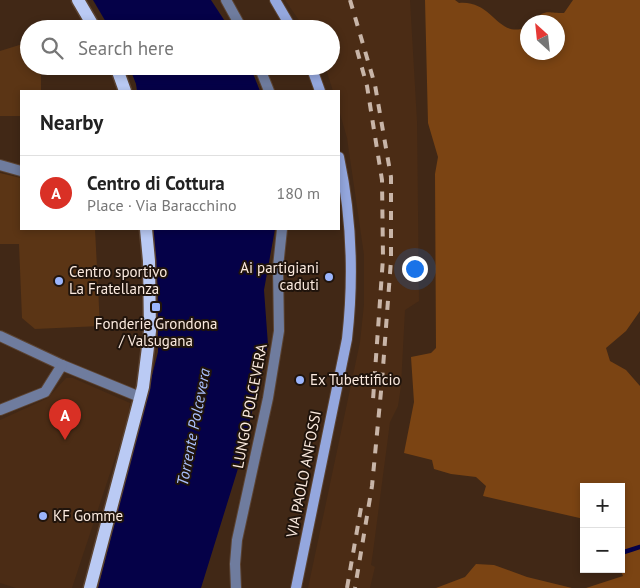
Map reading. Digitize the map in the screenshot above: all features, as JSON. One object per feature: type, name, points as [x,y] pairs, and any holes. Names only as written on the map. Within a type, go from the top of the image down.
[{"type":"main road","points":[[78,0],[90,20]]},
{"type":"main road","points":[[275,0],[287,20]]},
{"type":"main road","points":[[119,75],[125,90]]},
{"type":"main road","points":[[314,75],[320,90]]},
{"type":"main road","name":"VIA PAOLO ANFOSSI","points":[[296,588],[347,339],[351,303],[351,238],[340,164]]},
{"type":"main road","points":[[90,588],[143,387],[150,331],[149,261],[146,230]]},
{"type":"street","points":[[226,0],[237,20]]},
{"type":"street","points":[[263,75],[269,90]]},
{"type":"street","points":[[0,165],[20,171]]},
{"type":"street","name":"LUNGO POLCEVERA","points":[[236,588],[235,564],[238,540],[268,398],[279,331],[278,268],[282,230]]},
{"type":"street","points":[[0,336],[62,365],[140,397]]},
{"type":"street","points":[[0,410],[45,392],[62,365]]},
{"type":"shaded area","points":[[285,0],[410,0],[417,121],[419,301],[405,310],[401,386],[398,406],[390,422],[371,565],[375,567],[370,588],[308,588],[360,342],[364,304],[364,255],[347,138],[340,114],[340,90],[333,90],[328,75],[340,75],[340,20],[299,20]]},
{"type":"shaded area","points":[[425,0],[455,0],[459,3],[471,4],[480,7],[509,28],[520,29],[520,60],[565,60],[565,15],[540,15],[546,12],[564,13],[573,0],[640,0],[640,311],[626,331],[606,348],[610,361],[626,370],[640,386],[640,588],[586,588],[623,576],[622,573],[625,573],[625,483],[580,483],[580,518],[483,496],[486,486],[476,477],[451,474],[434,469],[432,460],[404,453],[414,402],[411,357],[431,353],[436,348],[435,174],[438,157],[428,123]]},
{"type":"shaded area","points":[[20,45],[20,75],[41,75],[41,90],[20,90],[20,116],[0,116],[0,51]]},
{"type":"shaded area","name":"Centro sportivo La Fratellanza","points":[[0,173],[20,178],[20,230],[95,230],[100,326],[35,329],[22,318],[19,244],[0,244]]},
{"type":"shaded area","points":[[66,378],[73,378],[130,403],[127,422],[72,588],[16,588],[0,583],[0,420],[48,398]]},
{"type":"shaded area","points":[[476,564],[494,565],[527,577],[572,588],[436,588],[465,577]]},
{"type":"water","points":[[93,0],[211,0],[224,20],[105,20]]},
{"type":"water","points":[[132,75],[254,75],[260,90],[137,90]]},
{"type":"water","name":"Torrente Polcevera","points":[[153,230],[275,230],[264,290],[268,345],[240,462],[201,588],[98,588],[158,352],[158,289]]},
{"type":"waterway","points":[[625,552],[640,547]]},
{"type":"railway","points":[[350,0],[375,85],[391,177],[391,260],[382,381],[372,486],[355,588]]},
{"type":"railway","points":[[357,50],[367,86],[382,180],[383,258],[373,400]]},
{"type":"railway","points":[[347,588],[362,502]]},
{"type":"place","name":"Ai partigiani caduti","points":[[329,277]]},
{"type":"place","name":"Centro sportivo La Fratellanza","points":[[59,281]]},
{"type":"place","name":"Fonderie Grondona / Valsugana","points":[[156,307]]},
{"type":"place","name":"Ex Tubettificio","points":[[300,380]]},
{"type":"place","name":"Centro di Cottura","points":[[65,440]]},
{"type":"place","name":"KF Gomme","points":[[43,516]]}]
